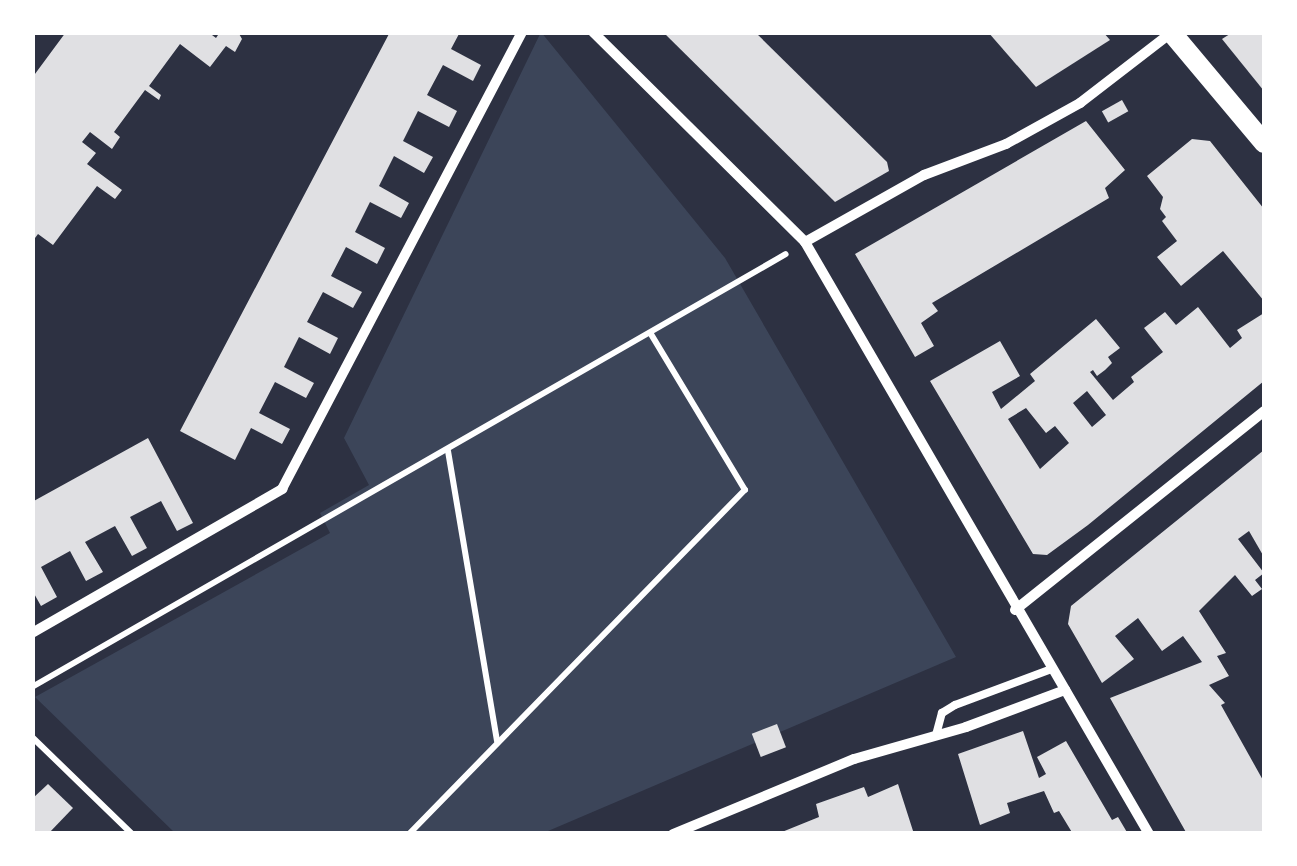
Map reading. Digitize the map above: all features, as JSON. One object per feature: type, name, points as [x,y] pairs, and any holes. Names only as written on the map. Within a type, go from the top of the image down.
[{"type":"main road","points":[[1171,32],[1264,144]]},
{"type":"street","points":[[32,633],[282,489],[522,32]]},
{"type":"street","points":[[592,32],[805,242],[1148,834]]},
{"type":"street","points":[[805,242],[924,175],[1006,144],[1080,103],[1171,32]]},
{"type":"street","points":[[1015,610],[1264,411]]},
{"type":"street","points":[[672,834],[854,759],[1065,690]]},
{"type":"lane","points":[[936,734],[942,713],[955,705],[1052,669]]},
{"type":"path","points":[[32,687],[448,451],[805,242]]},
{"type":"path","points":[[409,834],[745,490],[651,334]]},
{"type":"path","points":[[448,451],[497,743]]},
{"type":"path","points":[[32,738],[132,834]]},
{"type":"shaded area","points":[[541,32],[725,258],[956,657],[541,834],[175,833],[35,697],[330,533],[320,513],[369,485],[344,438]]},
{"type":"building","points":[[66,32],[208,32],[216,38],[220,32],[238,32],[242,39],[235,52],[226,46],[210,67],[180,44],[149,86],[161,95],[159,100],[145,90],[114,132],[120,137],[112,149],[90,132],[82,142],[96,153],[87,164],[122,190],[115,199],[97,186],[53,245],[38,234],[32,242],[32,78]]},
{"type":"building","points":[[390,32],[460,32],[451,49],[481,65],[473,81],[443,65],[427,95],[457,111],[449,127],[418,111],[403,141],[433,157],[424,173],[394,156],[379,186],[409,203],[401,218],[370,202],[355,232],[385,248],[377,264],[346,247],[331,276],[362,292],[353,308],[323,292],[307,322],[338,338],[330,354],[299,337],[284,367],[314,383],[306,398],[275,382],[259,413],[290,429],[282,444],[251,428],[235,460],[180,431]]},
{"type":"building","points":[[663,32],[755,32],[887,162],[889,171],[835,202]]},
{"type":"building","points":[[988,32],[1103,32],[1110,40],[1036,87]]},
{"type":"building","points":[[1233,32],[1264,32],[1264,91],[1222,39]]},
{"type":"building","points":[[1122,100],[1128,111],[1108,123],[1102,111]]},
{"type":"building","points":[[1086,121],[1125,170],[1105,188],[1109,198],[932,303],[938,311],[921,323],[934,346],[915,357],[855,254]]},
{"type":"building","points":[[1192,139],[1210,141],[1264,209],[1264,301],[1223,251],[1181,286],[1157,257],[1177,241],[1162,221],[1166,217],[1160,209],[1163,197],[1147,176]]},
{"type":"building","points":[[1198,307],[1230,348],[1242,338],[1237,330],[1264,313],[1264,381],[1088,525],[1047,555],[1033,554],[930,381],[1000,341],[1020,376],[992,392],[1001,409],[1035,381],[1030,374],[1096,319],[1120,348],[1108,357],[1112,363],[1105,370],[1097,376],[1093,370],[1090,372],[1113,400],[1134,382],[1131,377],[1163,352],[1144,328],[1165,312],[1176,325]],"holes":[[[1087,391],[1106,415],[1092,427],[1073,403]],[[1026,408],[1046,433],[1055,426],[1069,443],[1040,469],[1008,419]]]},
{"type":"building","points":[[148,438],[193,523],[177,531],[161,501],[130,517],[147,548],[132,556],[115,526],[85,542],[103,572],[86,581],[70,551],[41,567],[57,597],[41,606],[32,590],[32,502]]},
{"type":"building","points":[[1264,450],[1264,557],[1249,531],[1238,539],[1264,573],[1255,580],[1262,589],[1252,596],[1235,575],[1199,611],[1226,653],[1217,656],[1229,676],[1209,685],[1225,703],[1221,705],[1264,782],[1264,834],[1187,834],[1110,698],[1202,662],[1183,636],[1162,651],[1138,618],[1115,636],[1134,659],[1102,683],[1068,624],[1071,606]]},
{"type":"building","points":[[777,724],[786,747],[761,757],[752,734]]},
{"type":"building","points":[[1023,731],[1039,778],[1046,774],[1037,757],[1066,741],[1112,820],[1118,817],[1128,834],[1073,834],[1059,811],[1054,813],[1044,791],[1007,803],[1010,813],[980,825],[958,754]]},
{"type":"building","points":[[48,784],[73,808],[48,834],[32,834],[32,799]]},
{"type":"building","points":[[898,784],[914,834],[777,834],[819,817],[816,804],[864,787],[868,797]]}]
